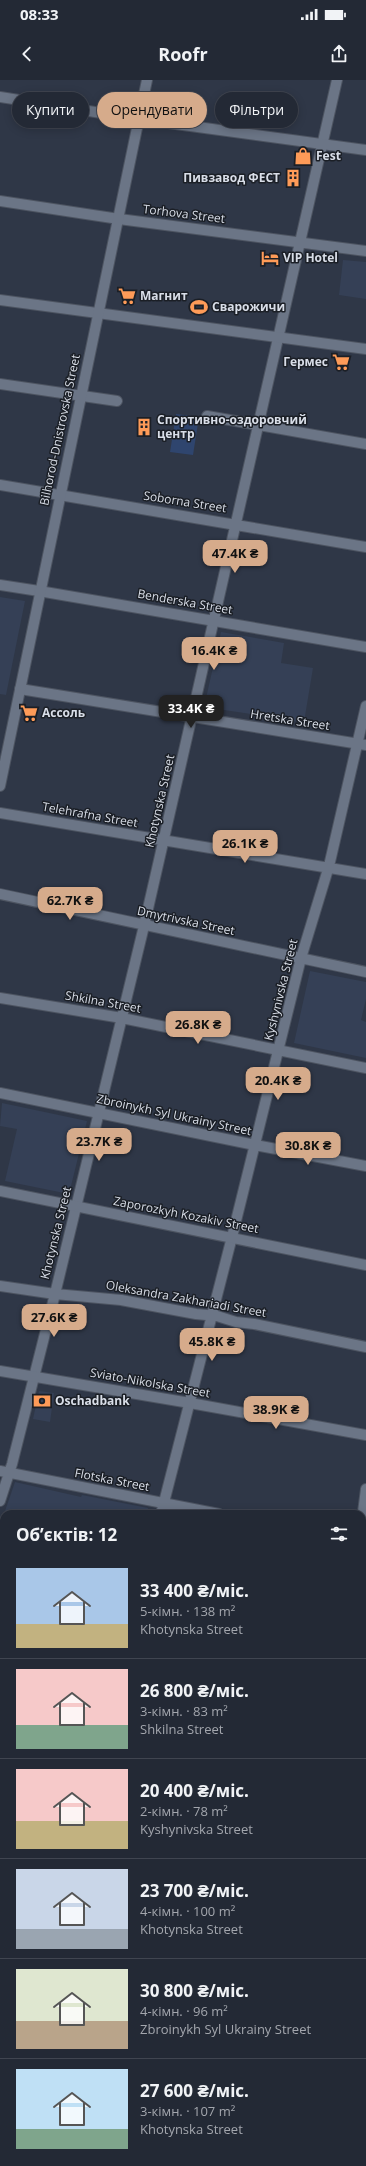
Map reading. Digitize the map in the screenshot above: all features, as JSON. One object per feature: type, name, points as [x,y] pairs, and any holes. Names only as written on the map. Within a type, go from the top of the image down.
[{"type":"street","name":"Bilhorod-Dnistrovska Street","points":[[145,92],[147,80]]},
{"type":"street","name":"Khotynska Street","points":[[0,1501],[4,1472],[33,1376],[55,1294],[100,1113],[164,841],[235,523],[260,425],[337,80]]},
{"type":"street","points":[[0,97],[97,112]]},
{"type":"street","name":"Bilhorod-Dnistrovska Street","points":[[0,786],[39,591],[137,128]]},
{"type":"street","points":[[205,128],[366,150]]},
{"type":"street","name":"Torhova Street","points":[[0,201],[119,219],[366,251]]},
{"type":"street","points":[[0,300],[366,350]]},
{"type":"street","points":[[0,384],[117,401]]},
{"type":"street","points":[[207,416],[366,444]]},
{"type":"street","name":"Soborna Street","points":[[0,485],[235,523],[366,547]]},
{"type":"street","name":"Benderska Street","points":[[0,586],[214,620],[366,647]]},
{"type":"street","name":"Hretska Street","points":[[20,689],[192,718],[362,744]]},
{"type":"street","name":"Kyshynivska Street","points":[[162,1510],[232,1237],[301,958],[329,866],[362,744],[366,706]]},
{"type":"street","name":"Telehrafna Street","points":[[0,813],[164,841],[329,866],[366,874]]},
{"type":"street","name":"Dmytrivska Street","points":[[0,894],[144,926],[366,972]]},
{"type":"street","name":"Shkilna Street","points":[[0,998],[122,1018],[366,1068]]},
{"type":"street","name":"Zbroinykh Syl Ukrainy Street","points":[[0,1093],[366,1166]]},
{"type":"street","name":"Zaporozkyh Kozakiv Street","points":[[0,1191],[366,1265]]},
{"type":"street","name":"Oleksandra Zakhariadi Street","points":[[0,1286],[55,1294],[121,1300],[212,1316],[366,1347]]},
{"type":"street","name":"Sviato-Nikolska Street","points":[[0,1371],[190,1403],[366,1435]]},
{"type":"street","name":"Flotska Street","points":[[4,1472],[199,1510]]},
{"type":"street","points":[[363,1510],[366,1489]]},
{"type":"shaded area","points":[[343,260],[366,262],[366,299],[339,295]]},
{"type":"shaded area","points":[[176,414],[199,417],[193,455],[170,452]]},
{"type":"shaded area","points":[[0,597],[25,601],[6,695],[0,694]]},
{"type":"shaded area","points":[[221,632],[284,643],[281,663],[313,668],[304,722],[204,707]]},
{"type":"shaded area","points":[[310,971],[366,982],[366,999],[361,1020],[366,1022],[366,1058],[294,1043]]},
{"type":"shaded area","points":[[2,1103],[87,1121],[69,1194],[5,1181],[17,1129],[0,1126]]},
{"type":"shaded area","points":[[39,1391],[54,1393],[50,1422],[33,1419]]},
{"type":"shaded area","points":[[15,1482],[81,1497],[82,1495],[148,1508],[148,1510],[5,1510]]},
{"type":"place","name":"Fest","points":[[303,156]]},
{"type":"place","name":"Пивзавод ФЕСТ","points":[[293,178]]},
{"type":"place","name":"VIP Hotel","points":[[270,258]]},
{"type":"place","name":"Магнит","points":[[127,296]]},
{"type":"place","name":"Сварожичи","points":[[199,307]]},
{"type":"place","name":"Гермес","points":[[341,362]]},
{"type":"place","name":"Спортивно-оздоровчий центр","points":[[144,427]]},
{"type":"place","name":"Ассоль","points":[[29,713]]},
{"type":"place","name":"Oschadbank","points":[[42,1401]]}]
